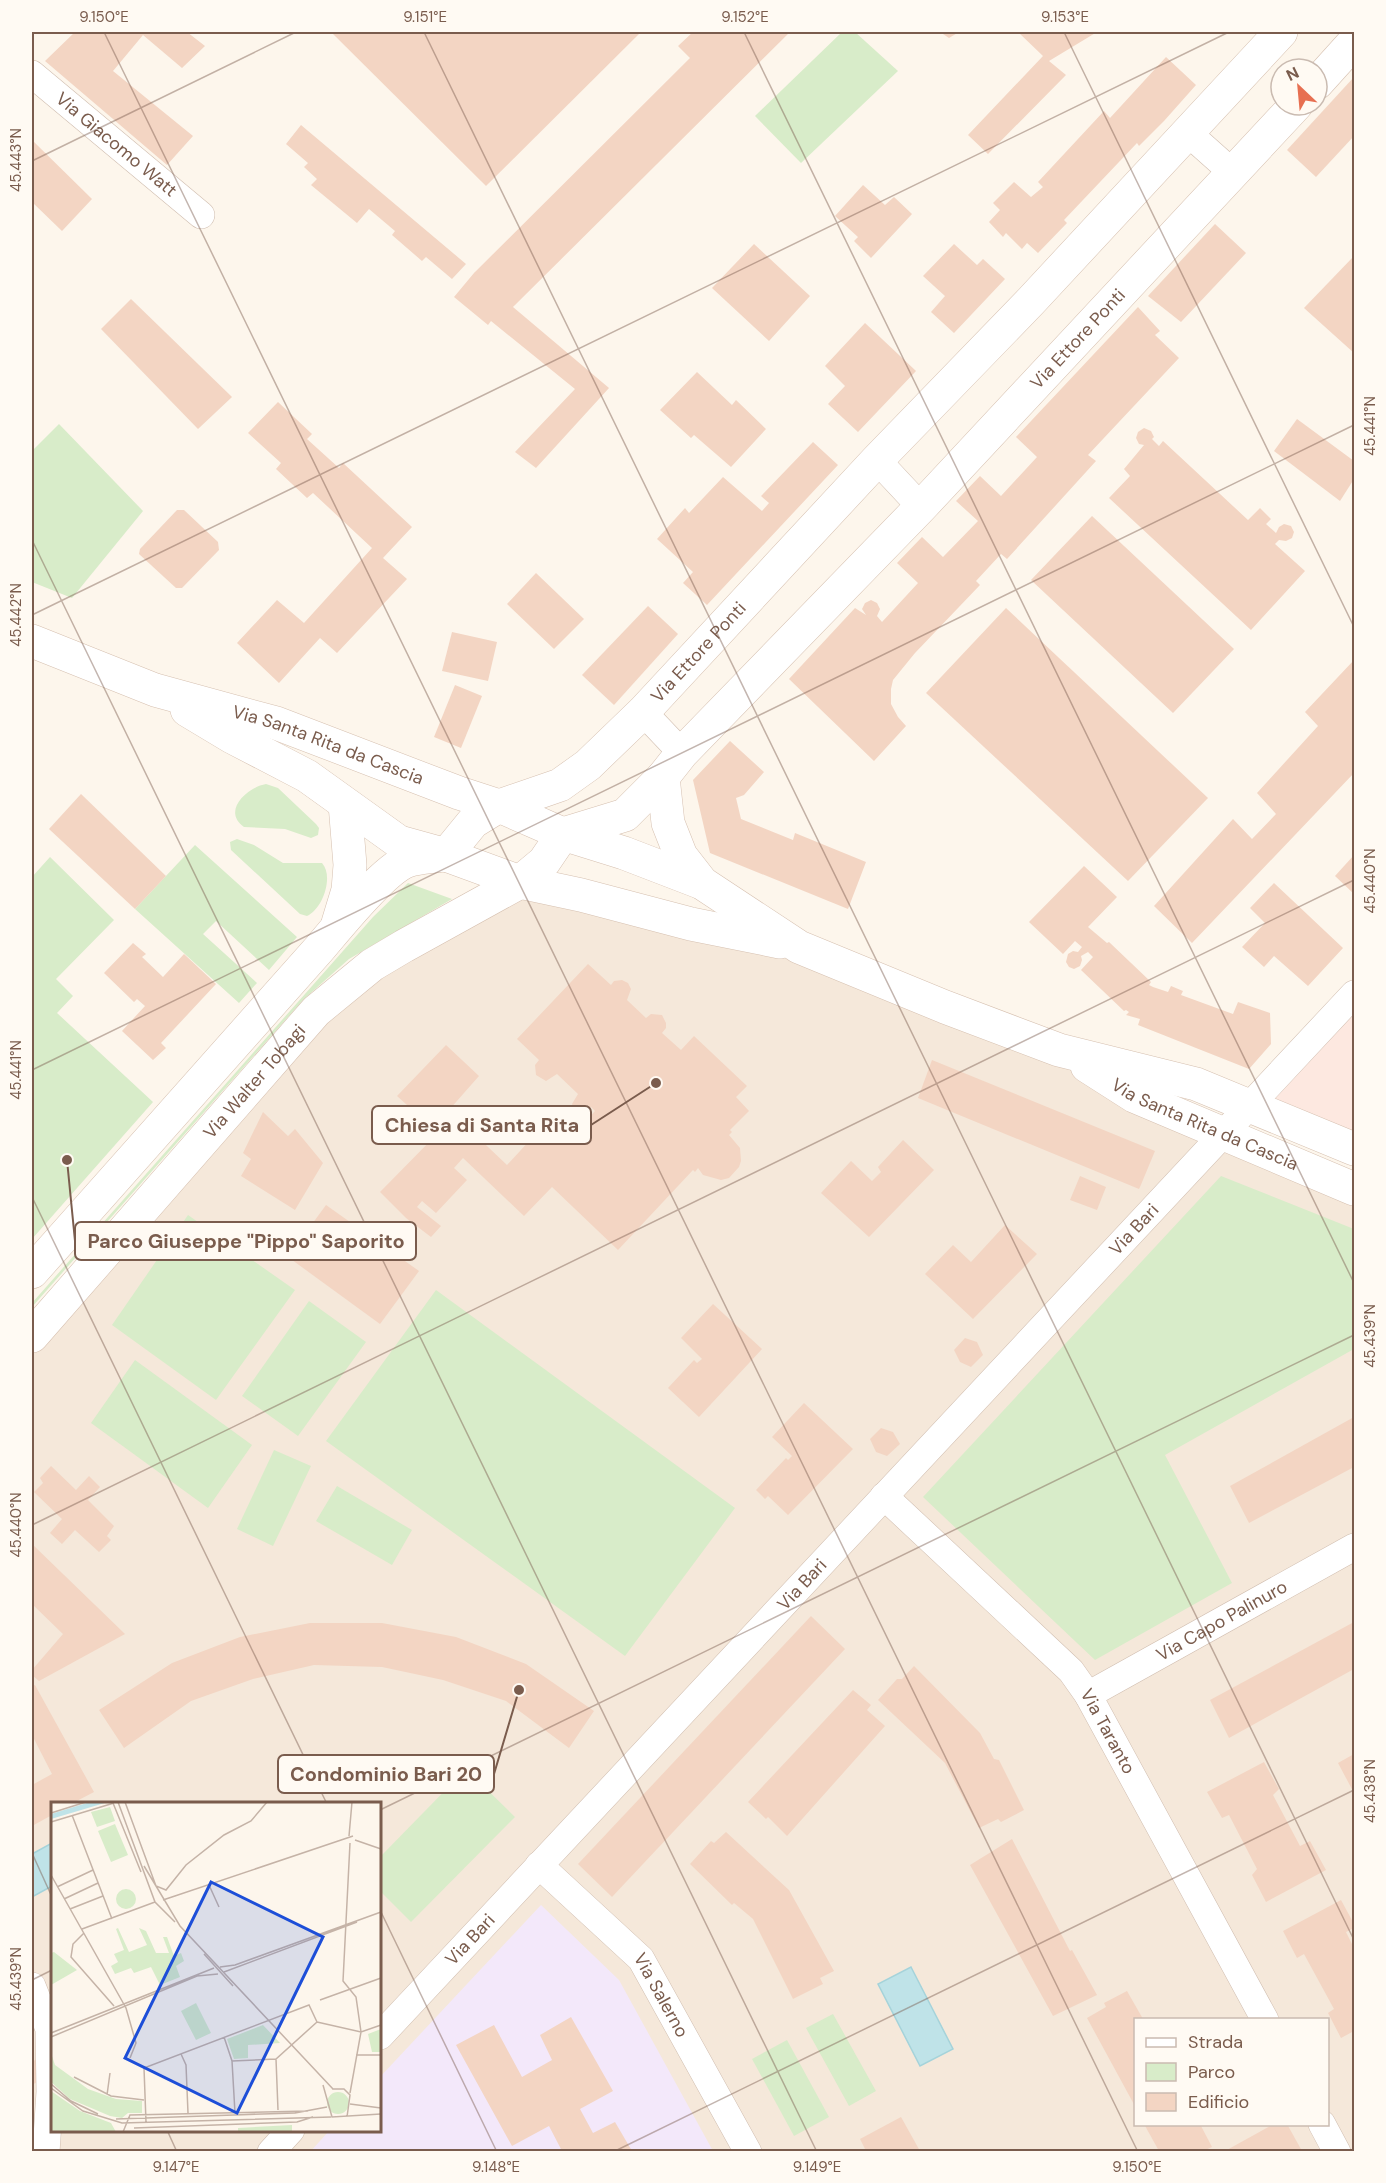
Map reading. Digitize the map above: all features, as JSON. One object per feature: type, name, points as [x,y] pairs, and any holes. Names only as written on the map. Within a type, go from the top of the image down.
[{"type":"street","name":"Via Ettore Ponti","points":[[446,855],[473,822],[499,806],[560,785],[588,765],[643,712],[1281,32]]},
{"type":"street","points":[[1329,69],[1354,42]]},
{"type":"street","name":"Via Giacomo Watt","points":[[32,74],[201,215]]},
{"type":"street","name":"Via Ettore Ponti","points":[[563,834],[625,816],[921,507],[1285,117]]},
{"type":"street","points":[[1187,132],[1233,173]]},
{"type":"street","points":[[877,460],[921,507]]},
{"type":"street","name":"Via Santa Rita da Cascia","points":[[32,641],[155,690],[276,723],[499,806],[563,834],[624,853],[702,883],[799,946],[945,1007],[1059,1050],[1196,1084],[1354,1149]]},
{"type":"street","name":"Via Santa Rita da Cascia","points":[[155,690],[232,737],[307,776],[399,842],[446,855],[520,882],[581,895],[691,924],[799,946]]},
{"type":"street","name":"Via Ettore Ponti","points":[[643,712],[673,765]]},
{"type":"street","points":[[673,765],[668,823],[681,856],[702,883]]},
{"type":"street","points":[[338,925],[348,890],[350,866],[345,804]]},
{"type":"street","name":"Via Walter Tobagi","points":[[32,1336],[316,1011],[372,965],[520,882],[544,862],[563,834]]},
{"type":"street","points":[[32,1272],[338,925],[391,872],[407,861],[446,855]]},
{"type":"street","name":"Via Bari","points":[[381,2035],[1354,994]]},
{"type":"street","name":"Via Santa Rita da Cascia","points":[[1059,1050],[1134,1096],[1354,1189]]},
{"type":"street","name":"Via Taranto","points":[[884,1496],[1071,1671],[1088,1695],[1264,2018]]},
{"type":"street","name":"Via Capo Palinuro","points":[[1088,1695],[1354,1546]]},
{"type":"street","name":"Via Salerno","points":[[539,1865],[641,1959],[748,2151]]},
{"type":"street","points":[[32,1986],[49,2029],[50,2092],[46,2151]]},
{"type":"street","points":[[1323,2126],[1337,2151]]},
{"type":"street","points":[[271,2151],[289,2132]]},
{"type":"shaded area","points":[[529,892],[798,962],[1055,1063],[1224,1146],[1354,1197],[1354,2151],[32,2152],[32,1353],[326,1019],[364,981]]},
{"type":"shaded area","points":[[1354,1008],[1354,1140],[1264,1104]]},
{"type":"shaded area","points":[[541,1905],[619,1980],[713,2151],[310,2152],[328,2132],[381,2132],[381,2076]]},
{"type":"green space","points":[[842,32],[855,32],[898,71],[801,163],[755,116]]},
{"type":"green space","points":[[59,424],[143,511],[72,598],[32,582],[32,451]]},
{"type":"green space","points":[[266,784],[278,788],[316,824],[319,828],[318,835],[311,838],[285,829],[244,827],[235,814],[236,807],[245,795]]},
{"type":"green space","points":[[237,839],[254,845],[283,863],[322,863],[327,876],[327,884],[318,907],[307,916],[300,914],[231,850],[230,842]]},
{"type":"green space","points":[[195,845],[297,937],[269,970],[216,921],[203,934],[257,983],[239,1003],[135,909]]},
{"type":"green space","points":[[50,857],[114,920],[56,979],[73,996],[57,1013],[153,1102],[32,1239],[32,877]]},
{"type":"green space","points":[[408,883],[452,899],[349,959],[304,999],[32,1307],[32,1303],[373,917]]},
{"type":"green space","points":[[1221,1176],[1354,1229],[1354,1349],[1165,1455],[1232,1583],[1095,1660],[923,1497]]},
{"type":"green space","points":[[188,1215],[295,1290],[216,1400],[112,1325]]},
{"type":"green space","points":[[436,1290],[735,1508],[625,1656],[326,1441]]},
{"type":"green space","points":[[309,1301],[366,1342],[298,1436],[242,1396]]},
{"type":"green space","points":[[135,1360],[252,1445],[208,1508],[91,1423]]},
{"type":"green space","points":[[274,1450],[311,1466],[273,1546],[237,1529]]},
{"type":"green space","points":[[337,1486],[412,1530],[392,1565],[316,1521]]},
{"type":"green space","points":[[466,1769],[515,1817],[411,1922],[381,1892],[381,1856]]},
{"type":"green space","points":[[833,2014],[876,2091],[849,2106],[806,2028]]},
{"type":"green space","points":[[787,2040],[829,2117],[794,2136],[752,2059]]},
{"type":"water","points":[[51,1844],[51,1887],[32,1897],[32,1854]]},
{"type":"water","points":[[911,1967],[953,2049],[920,2066],[878,1984]]},
{"type":"building","points":[[75,32],[187,32],[205,46],[182,68],[143,35],[113,71],[193,136],[167,165],[45,61]]},
{"type":"building","points":[[331,32],[641,32],[486,186]]},
{"type":"building","points":[[693,32],[790,32],[513,307],[609,388],[536,468],[515,452],[575,389],[491,321],[488,325],[454,297],[474,273],[690,58],[678,46]]},
{"type":"building","points":[[940,32],[959,32],[949,38]]},
{"type":"building","points":[[1018,32],[1097,32],[1049,61],[1066,75],[988,154],[968,135],[1043,56]]},
{"type":"building","points":[[1166,57],[1196,85],[1164,121],[1139,146],[1137,143],[1064,220],[1067,223],[1038,253],[1027,243],[1022,249],[1006,233],[1003,237],[989,222],[1000,210],[993,203],[1014,182],[1031,197],[1043,187],[1038,182],[1104,111],[1110,118]]},
{"type":"building","points":[[1354,77],[1354,136],[1316,177],[1287,150],[1317,117],[1329,117],[1329,104]]},
{"type":"building","points":[[301,125],[466,264],[452,279],[426,257],[422,261],[392,235],[395,231],[369,209],[357,223],[311,185],[317,179],[304,167],[308,163],[286,144]]},
{"type":"building","points":[[32,140],[92,199],[62,231],[32,202]]},
{"type":"building","points":[[863,185],[885,205],[894,197],[912,214],[871,258],[854,241],[858,237],[835,216]]},
{"type":"building","points":[[1215,224],[1246,253],[1181,322],[1148,296]]},
{"type":"building","points":[[754,244],[810,296],[769,341],[712,288]]},
{"type":"building","points":[[954,244],[977,265],[983,259],[1005,279],[954,333],[931,312],[945,296],[923,276]]},
{"type":"building","points":[[1354,256],[1354,353],[1304,308]]},
{"type":"building","points":[[131,299],[232,397],[198,429],[101,329]]},
{"type":"building","points":[[1138,307],[1160,331],[1155,335],[1179,358],[1088,455],[1096,461],[1007,559],[1001,554],[976,581],[980,585],[915,653],[893,680],[891,704],[906,726],[874,761],[789,679],[855,608],[866,615],[862,609],[865,603],[871,600],[877,603],[880,609],[877,616],[882,622],[918,583],[897,563],[922,537],[943,557],[978,521],[956,501],[980,476],[1001,496],[1037,457],[1016,437]]},
{"type":"building","points":[[865,323],[916,371],[858,432],[828,404],[845,386],[825,366]]},
{"type":"building","points":[[697,372],[732,405],[736,400],[766,429],[731,467],[694,435],[691,438],[660,410]]},
{"type":"building","points":[[278,402],[312,434],[307,439],[339,468],[343,463],[412,527],[383,558],[407,579],[337,653],[320,638],[279,683],[237,643],[277,600],[304,623],[372,548],[313,493],[307,498],[276,469],[281,463],[248,433]]},
{"type":"building","points":[[1297,419],[1354,461],[1354,479],[1340,501],[1274,451]]},
{"type":"building","points":[[1144,428],[1151,431],[1154,437],[1152,439],[1159,446],[1163,441],[1248,520],[1260,508],[1271,519],[1266,524],[1276,533],[1284,524],[1291,526],[1294,532],[1292,538],[1286,541],[1279,540],[1275,544],[1305,571],[1251,630],[1109,498],[1130,476],[1124,469],[1144,445],[1139,444],[1136,438],[1138,432]]},
{"type":"building","points":[[813,442],[838,465],[707,605],[683,583],[693,572],[657,539],[685,508],[689,513],[723,477],[762,511],[769,503],[761,496]]},
{"type":"building","points":[[177,510],[184,510],[218,542],[219,550],[182,588],[176,588],[139,554],[140,549]]},
{"type":"building","points":[[1092,516],[1234,649],[1173,713],[1031,580]]},
{"type":"building","points":[[536,573],[584,619],[554,649],[507,604]]},
{"type":"building","points":[[648,606],[678,634],[614,705],[582,675]]},
{"type":"building","points":[[1006,608],[1208,798],[1128,881],[926,693]]},
{"type":"building","points":[[452,632],[497,642],[488,681],[442,671]]},
{"type":"building","points":[[1354,660],[1354,773],[1192,943],[1154,906],[1233,819],[1252,839],[1276,814],[1257,793],[1318,726],[1305,712]]},
{"type":"building","points":[[455,685],[482,696],[461,748],[434,737]]},
{"type":"building","points":[[730,741],[764,772],[744,795],[736,798],[741,819],[793,840],[795,833],[866,862],[848,909],[710,853],[693,780]]},
{"type":"building","points":[[81,794],[166,876],[135,909],[49,829]]},
{"type":"building","points":[[1354,855],[1354,894],[1335,876]]},
{"type":"building","points":[[1084,866],[1117,897],[1088,927],[1107,943],[1109,942],[1151,982],[1149,985],[1168,992],[1171,986],[1183,991],[1181,995],[1233,1014],[1238,1002],[1270,1013],[1271,1044],[1249,1069],[1138,1025],[1140,1019],[1126,1015],[1129,1012],[1124,1011],[1081,970],[1093,957],[1088,952],[1081,956],[1080,966],[1074,969],[1069,967],[1066,962],[1068,954],[1073,951],[1078,952],[1082,947],[1075,941],[1063,954],[1029,922]]},
{"type":"building","points":[[1274,883],[1343,948],[1308,986],[1274,956],[1264,967],[1242,947],[1265,923],[1250,908]]},
{"type":"building","points":[[133,943],[146,954],[142,957],[163,977],[184,954],[216,984],[161,1043],[166,1048],[153,1060],[122,1031],[145,1006],[137,999],[134,1002],[104,973]]},
{"type":"building","points":[[588,964],[611,985],[614,981],[622,980],[628,983],[631,989],[627,1000],[646,1018],[651,1014],[662,1015],[666,1028],[662,1033],[681,1050],[694,1036],[747,1086],[736,1097],[749,1111],[730,1130],[732,1132],[729,1135],[740,1148],[739,1167],[729,1178],[721,1180],[703,1175],[698,1168],[695,1172],[693,1170],[618,1250],[552,1187],[524,1216],[463,1158],[454,1168],[467,1180],[436,1213],[422,1201],[417,1207],[441,1226],[431,1237],[406,1218],[380,1192],[438,1133],[397,1096],[446,1045],[479,1076],[449,1110],[507,1165],[556,1112],[577,1131],[595,1111],[591,1107],[580,1113],[575,1111],[572,1104],[578,1094],[557,1074],[546,1081],[536,1075],[535,1065],[539,1060],[517,1039]]},
{"type":"building","points":[[932,1060],[1155,1151],[1139,1189],[918,1098]]},
{"type":"building","points":[[263,1112],[288,1136],[295,1129],[323,1163],[295,1210],[241,1176],[251,1159],[243,1153]]},
{"type":"building","points":[[903,1140],[934,1170],[869,1237],[821,1193],[851,1161],[872,1181],[881,1172],[878,1167]]},
{"type":"building","points":[[1080,1176],[1106,1187],[1097,1210],[1070,1200]]},
{"type":"building","points":[[326,1205],[419,1271],[380,1324],[288,1257]]},
{"type":"building","points":[[1005,1225],[1037,1254],[973,1319],[925,1274],[953,1245],[971,1262]]},
{"type":"building","points":[[713,1304],[762,1349],[699,1417],[668,1388],[694,1360],[697,1363],[702,1359],[681,1338]]},
{"type":"building","points":[[965,1338],[977,1342],[983,1355],[971,1367],[960,1362],[954,1350]]},
{"type":"building","points":[[804,1403],[853,1449],[788,1515],[768,1496],[765,1499],[756,1490],[786,1458],[788,1460],[792,1456],[772,1437]]},
{"type":"building","points":[[1354,1417],[1354,1467],[1249,1523],[1230,1486]]},
{"type":"building","points":[[881,1428],[893,1432],[900,1444],[887,1456],[876,1452],[870,1439]]},
{"type":"building","points":[[51,1466],[76,1490],[89,1476],[100,1487],[88,1500],[114,1526],[107,1536],[111,1540],[99,1552],[75,1530],[62,1544],[50,1533],[62,1519],[34,1492],[43,1483],[40,1478]]},
{"type":"building","points":[[32,1544],[125,1634],[39,1681],[32,1675],[32,1670],[63,1634],[32,1604]]},
{"type":"building","points":[[811,1616],[845,1649],[612,1897],[578,1864]]},
{"type":"building","points":[[1354,1622],[1354,1669],[1229,1738],[1210,1700]]},
{"type":"building","points":[[310,1623],[382,1623],[456,1637],[526,1664],[594,1711],[569,1748],[506,1701],[443,1680],[382,1667],[314,1665],[253,1679],[191,1701],[124,1748],[99,1710],[172,1663],[240,1637]]},
{"type":"building","points":[[914,1666],[980,1733],[994,1759],[999,1760],[1024,1810],[1001,1822],[998,1819],[979,1828],[945,1763],[878,1700],[897,1679],[902,1679]]},
{"type":"building","points":[[35,1685],[94,1792],[75,1802],[51,1802],[51,1816],[32,1826],[32,1785],[52,1774],[32,1735],[32,1686]]},
{"type":"building","points":[[853,1690],[871,1705],[867,1710],[885,1726],[787,1836],[768,1817],[766,1819],[748,1802]]},
{"type":"building","points":[[1354,1754],[1354,1793],[1338,1763]]},
{"type":"building","points":[[1264,1762],[1279,1789],[1273,1795],[1300,1846],[1310,1841],[1326,1870],[1266,1902],[1252,1875],[1257,1869],[1229,1815],[1222,1818],[1207,1792]]},
{"type":"building","points":[[726,1832],[789,1890],[834,1971],[820,1978],[823,1984],[793,1999],[753,1919],[734,1903],[732,1905],[690,1864],[711,1841],[714,1843]]},
{"type":"building","points":[[1012,1839],[1070,1951],[1072,1950],[1097,1995],[1053,2016],[970,1865]]},
{"type":"building","points":[[1341,1900],[1354,1924],[1354,1928],[1346,1932],[1354,1948],[1354,2031],[1341,2038],[1328,2013],[1334,2009],[1304,1954],[1297,1958],[1283,1931]]},
{"type":"building","points":[[1127,1991],[1142,2018],[1134,2018],[1134,2104],[1087,2018],[1106,2007],[1104,2003]]},
{"type":"building","points":[[571,2017],[613,2091],[580,2109],[593,2133],[615,2122],[632,2151],[562,2151],[549,2126],[512,2146],[456,2045],[494,2025],[522,2077],[552,2060],[540,2035]]},
{"type":"building","points":[[44,2054],[44,2078],[32,2085],[32,2062]]},
{"type":"building","points":[[901,2117],[920,2151],[866,2151],[860,2139]]},
{"type":"building","points":[[1145,2126],[1201,2126],[1212,2147],[1203,2151],[1159,2151]]},
{"type":"building","points":[[1270,2126],[1288,2126],[1302,2151],[1225,2151]]},
{"type":"place","name":"Chiesa di Santa Rita","points":[[656,1083]]},
{"type":"place","name":"Parco Giuseppe \"Pippo\" Saporito","points":[[67,1160]]},
{"type":"place","name":"Condominio Bari 20","points":[[519,1690]]}]
